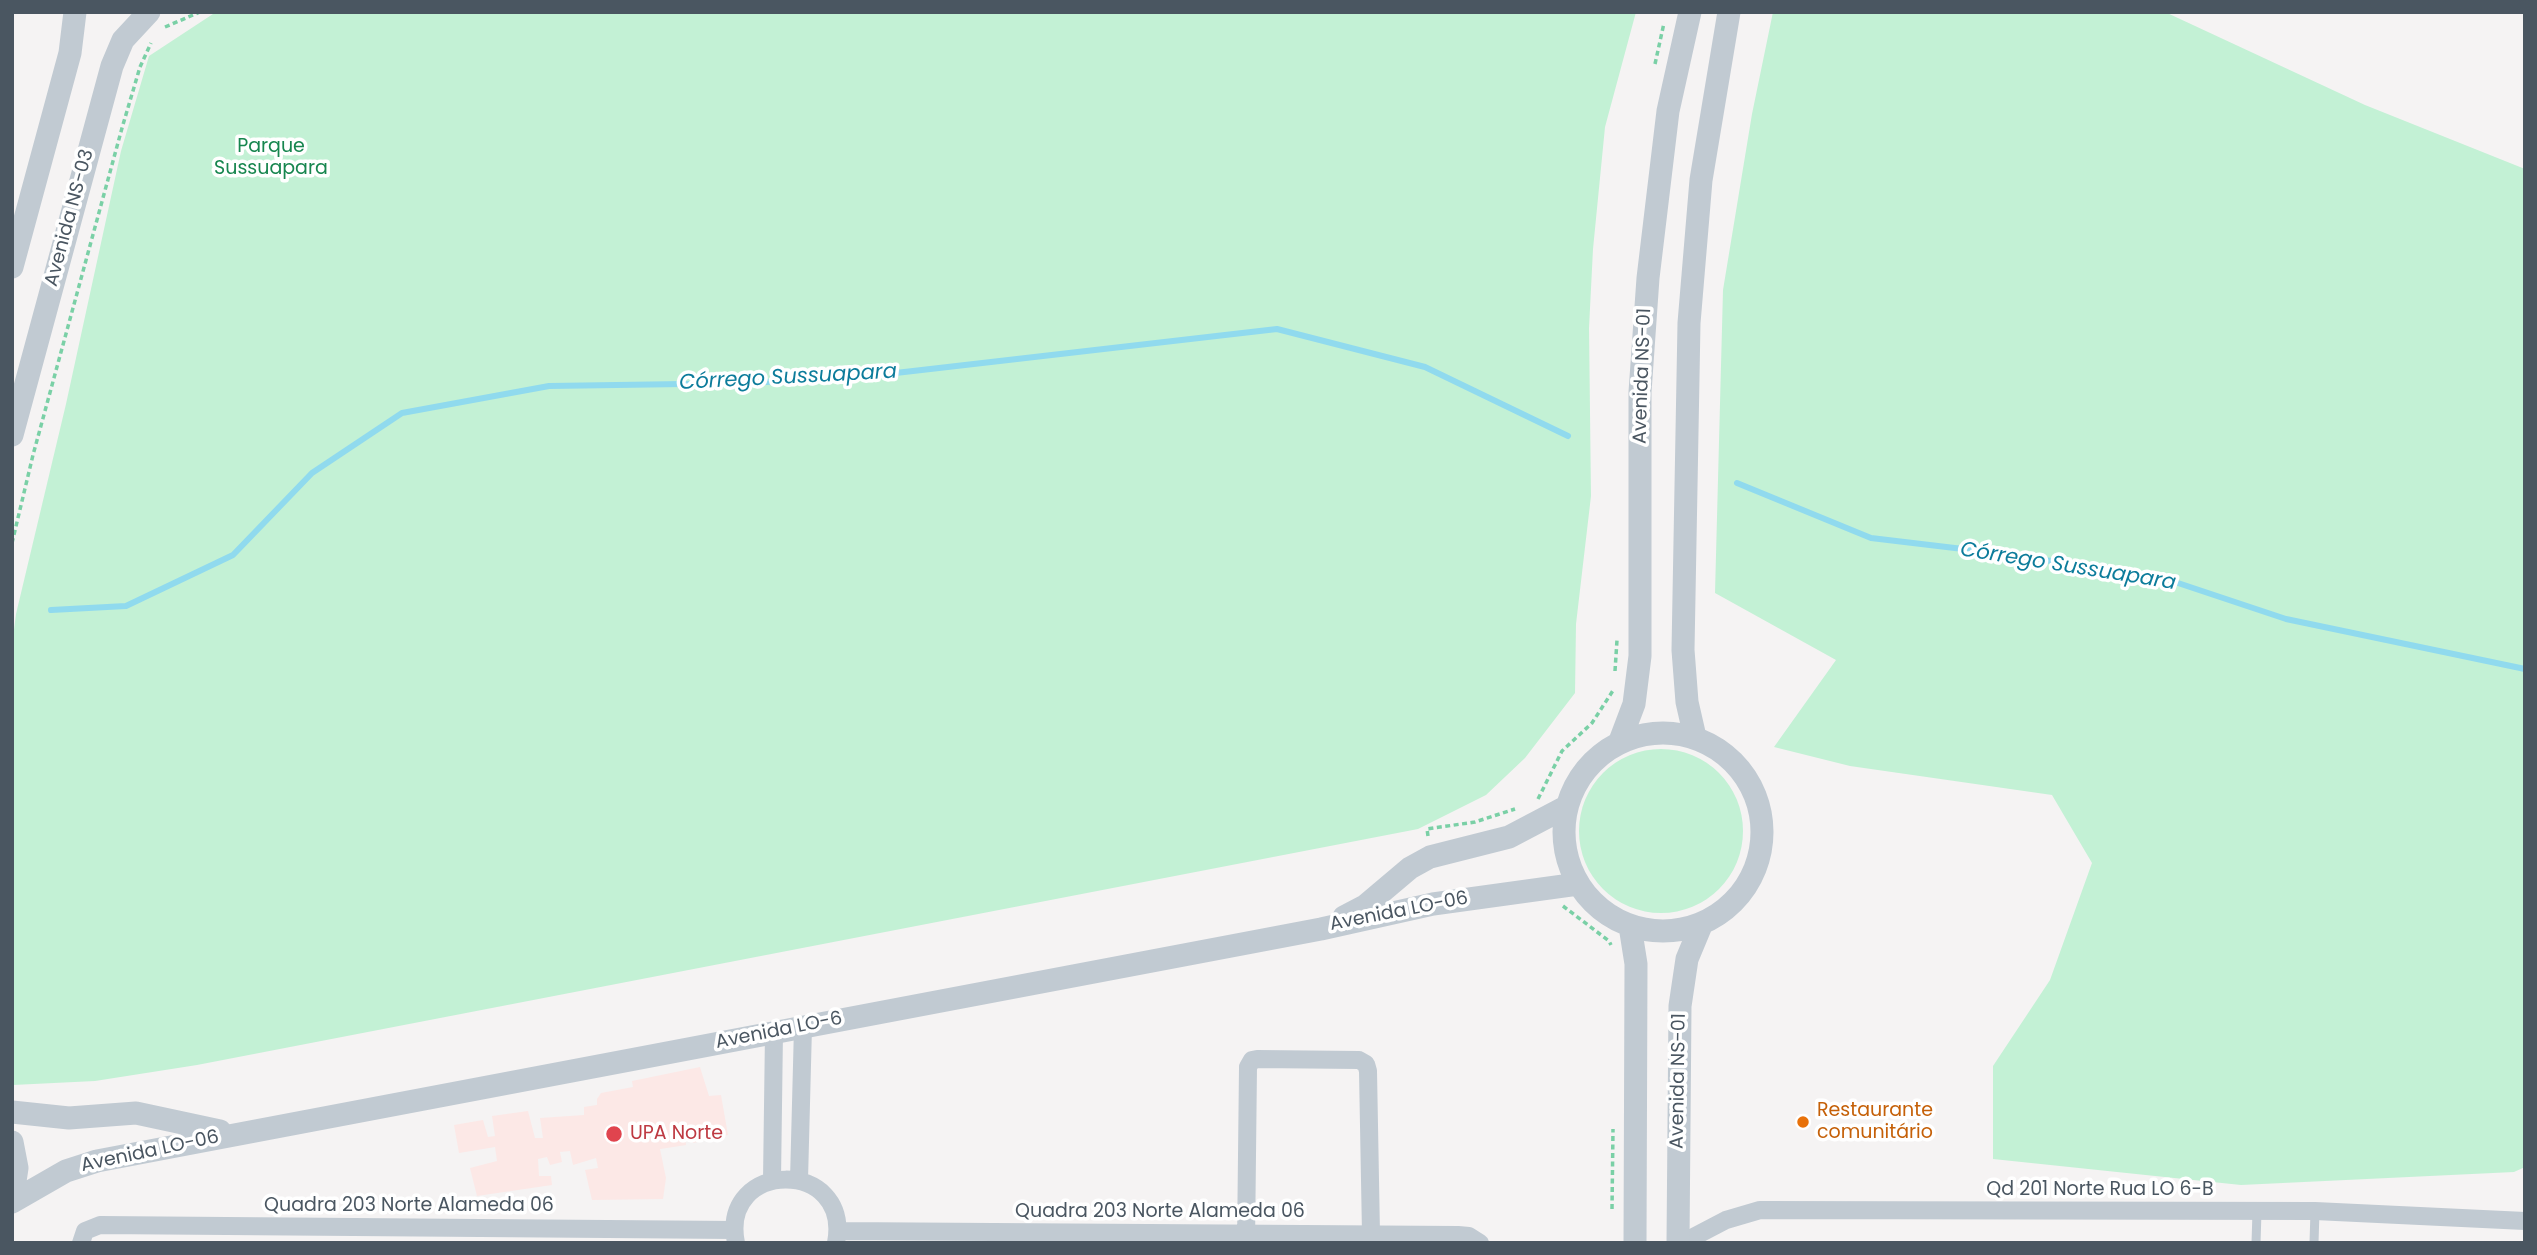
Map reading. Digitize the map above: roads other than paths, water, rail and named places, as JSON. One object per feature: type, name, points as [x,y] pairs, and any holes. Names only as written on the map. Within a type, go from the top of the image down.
[{"type":"street","points":[[12,267],[70,52],[75,12]]},
{"type":"street","name":"Avenida NS-01","points":[[1620,741],[1634,704],[1640,656],[1640,392],[1648,278],[1668,111],[1690,12]]},
{"type":"street","points":[[1695,737],[1687,702],[1683,650],[1689,323],[1701,180],[1729,12]]},
{"type":"street","name":"Avenida NS-03","points":[[12,435],[111,66],[123,40],[155,21]]},
{"type":"street","points":[[1649,733],[1695,737],[1724,753],[1747,777],[1760,807],[1763,840],[1755,872],[1737,899],[1723,912],[1702,923],[1685,929],[1658,931],[1630,926],[1601,909],[1578,884],[1564,846],[1566,807],[1581,775],[1597,757],[1620,741],[1649,733]]},
{"type":"street","name":"Avenida LO-06","points":[[1321,929],[1365,906],[1410,868],[1430,857],[1509,837],[1566,807]]},
{"type":"street","name":"Avenida LO-06","points":[[1321,929],[1433,905],[1578,884]]},
{"type":"street","name":"Avenida NS-01","points":[[1680,1243],[1680,1006],[1686,959],[1702,923]]},
{"type":"street","points":[[1630,926],[1636,964],[1635,1243]]},
{"type":"street","name":"Avenida LO-6","points":[[237,1134],[1321,929]]},
{"type":"street","points":[[799,1180],[803,1027]]},
{"type":"street","points":[[772,1180],[774,1032]]},
{"type":"street","points":[[1246,1238],[1248,1067],[1252,1060],[1363,1061],[1368,1071],[1371,1234]]},
{"type":"street","name":"Avenida LO-06","points":[[12,1112],[69,1118],[136,1114],[237,1134]]},
{"type":"street","name":"Avenida LO-06","points":[[12,1201],[52,1178],[87,1163],[237,1134]]},
{"type":"street","points":[[12,1142],[17,1171],[12,1201]]},
{"type":"street","points":[[735,1236],[737,1213],[745,1198],[758,1186],[772,1180],[799,1180],[816,1187],[829,1200],[835,1213],[837,1237]]},
{"type":"street","name":"Qd 201 Norte Rua LO 6-B","points":[[1680,1243],[1726,1220],[1760,1210],[2315,1211],[2525,1221]]},
{"type":"street","name":"Quadra 203 Norte Alameda 06","points":[[83,1237],[100,1225],[329,1235],[735,1236]]},
{"type":"street","name":"Quadra 203 Norte Alameda 06","points":[[837,1237],[1246,1238],[1371,1234],[1458,1235],[1469,1236],[1480,1243]]},
{"type":"lane","points":[[2314,1243],[2315,1211]]},
{"type":"lane","points":[[2256,1243],[2257,1212]]},
{"type":"waterway","name":"Córrego Sussuapara","points":[[51,610],[126,606],[233,555],[312,473],[402,413],[549,386],[751,383],[887,374],[1277,329],[1425,367],[1568,436]]},
{"type":"waterway","name":"Córrego Sussuapara","points":[[1737,483],[1871,538],[2005,554],[2163,578],[2286,619],[2525,669]]},
{"type":"place","name":"Restaurante comunitário","points":[[1803,1122]]},
{"type":"place","name":"UPA Norte","points":[[614,1134]]},
{"type":"park label","name":"Parque Sussuapara","points":[[271,158]]}]
